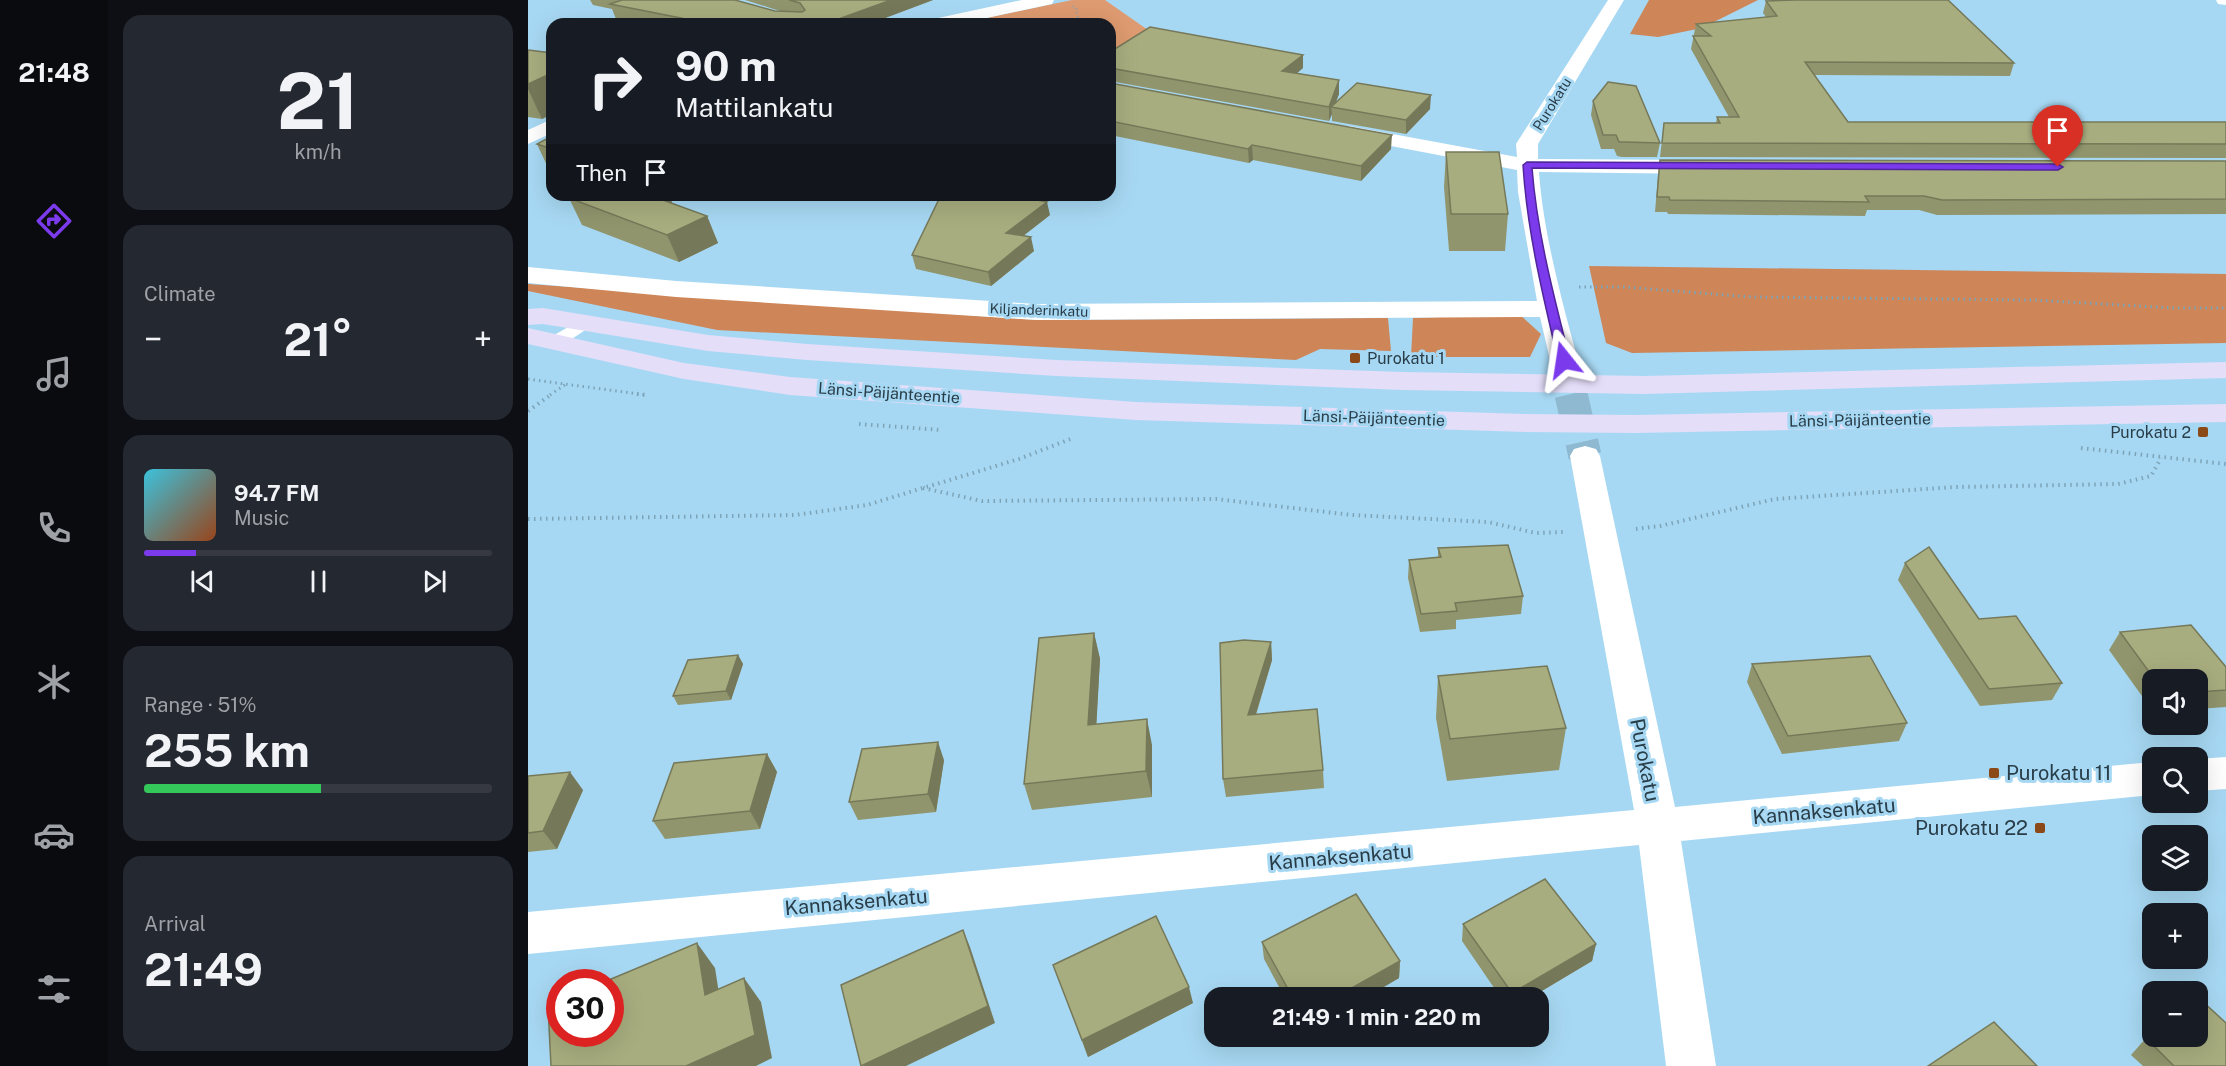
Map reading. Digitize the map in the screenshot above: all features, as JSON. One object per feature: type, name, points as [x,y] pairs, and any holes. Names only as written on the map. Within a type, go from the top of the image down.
[{"type":"main road","points":[[528,317],[543,316],[708,343],[807,352],[1056,368],[1391,380],[1644,386],[2226,369]]},
{"type":"main road","name":"Länsi-Päijänteentie","points":[[542,339],[684,371],[790,386],[1136,411],[1624,424],[2226,413]]},
{"type":"street","points":[[963,18],[1046,0]]},
{"type":"street","name":"Purokatu","points":[[1564,360],[1551,309],[1529,192],[1527,144],[1616,0]]},
{"type":"street","points":[[528,138],[546,129]]},
{"type":"street","points":[[1334,129],[1527,165],[1723,167]]},
{"type":"street","name":"Kiljanderinkatu","points":[[528,275],[676,290],[1037,312],[1551,309]]},
{"type":"street","name":"Purokatu","points":[[1585,456],[1658,827],[1691,1066]]},
{"type":"street","points":[[2208,774],[2226,773]]},
{"type":"street","name":"Kannaksenkatu","points":[[528,933],[2142,780]]},
{"type":"lane","points":[[542,339],[584,323]]},
{"type":"path","points":[[1581,287],[1624,287],[1751,297],[2033,300],[2173,308],[2226,308]]},
{"type":"path","points":[[528,411],[566,384]]},
{"type":"path","points":[[528,519],[795,515],[867,505],[1019,459],[1079,436]]},
{"type":"path","points":[[923,488],[982,501],[1216,499],[1353,515],[1488,522],[1536,533],[1626,530],[1660,526],[1775,499],[1956,487],[2118,484],[2151,476],[2161,459]]},
{"type":"shaded area","points":[[1072,0],[1105,0],[1148,30],[1116,50],[1116,18],[986,18]]},
{"type":"shaded area","points":[[1649,0],[1758,0],[1702,28],[1658,37],[1630,34]]},
{"type":"shaded area","points":[[1589,266],[2226,274],[2226,343],[1632,353],[1606,343]]},
{"type":"shaded area","points":[[528,284],[1037,320],[1388,318],[1391,351],[1320,349],[1296,360],[717,330],[528,291]]},
{"type":"shaded area","points":[[1519,314],[1541,334],[1530,357],[1411,357],[1413,318]]},
{"type":"building","points":[[622,0],[735,0],[775,11],[802,12],[805,10],[800,3],[789,0],[891,0],[842,18],[681,18],[610,4]]},
{"type":"building","points":[[1948,0],[2014,63],[1805,62],[1848,122],[2226,122],[2226,144],[1662,143],[1664,123],[1720,123],[1717,117],[1739,117],[1693,36],[1711,36],[1696,24],[1777,16],[1766,1]]},
{"type":"building","points":[[1150,27],[1303,55],[1282,71],[1339,80],[1329,107],[1116,69],[1116,48]]},
{"type":"building","points":[[528,50],[546,52],[546,76],[528,84]]},
{"type":"building","points":[[1608,82],[1636,86],[1660,143],[1619,142],[1616,135],[1603,135],[1593,101]]},
{"type":"building","points":[[1357,83],[1431,95],[1406,120],[1331,107]]},
{"type":"building","points":[[1116,84],[1392,135],[1361,166],[1252,145],[1248,149],[1116,122]]},
{"type":"building","points":[[546,139],[546,147],[537,144]]},
{"type":"building","points":[[1446,152],[1499,152],[1508,214],[1451,214]]},
{"type":"building","points":[[1660,160],[2226,161],[2226,199],[1942,200],[1924,196],[1865,196],[1869,202],[1670,200],[1669,197],[1657,197]]},
{"type":"building","points":[[577,201],[666,201],[707,216],[667,235]]},
{"type":"building","points":[[938,201],[1047,202],[1006,233],[1031,237],[988,272],[912,255]]},
{"type":"building","points":[[1508,545],[1523,596],[1455,603],[1457,611],[1421,614],[1409,560],[1441,557],[1438,548]]},
{"type":"building","points":[[1929,547],[1979,619],[2016,616],[2062,683],[1989,689],[1905,563]]},
{"type":"building","points":[[2191,625],[2226,667],[2226,690],[2208,691],[2208,669],[2147,669],[2120,632]]},
{"type":"building","points":[[1094,633],[1088,725],[1147,719],[1146,771],[1024,784],[1039,638]]},
{"type":"building","points":[[1244,640],[1271,642],[1248,715],[1317,709],[1323,770],[1223,779],[1220,643]]},
{"type":"building","points":[[738,655],[726,691],[673,696],[688,660]]},
{"type":"building","points":[[1870,656],[1907,723],[1788,736],[1752,664]]},
{"type":"building","points":[[1547,666],[1566,728],[1450,739],[1438,676]]},
{"type":"building","points":[[938,742],[928,794],[849,802],[862,749]]},
{"type":"building","points":[[767,754],[750,811],[653,821],[674,763]]},
{"type":"building","points":[[570,772],[543,831],[528,833],[528,776]]},
{"type":"building","points":[[1545,879],[1596,944],[1522,987],[1508,987],[1463,924]]},
{"type":"building","points":[[1356,894],[1400,961],[1354,987],[1287,987],[1262,942]]},
{"type":"building","points":[[1156,916],[1189,987],[1082,1040],[1053,965]]},
{"type":"building","points":[[963,930],[988,1006],[861,1066],[841,985]]},
{"type":"building","points":[[697,943],[705,995],[744,978],[755,1035],[686,1066],[551,1066],[550,1047],[624,1047],[624,974]]},
{"type":"building","points":[[2208,1006],[2226,1023],[2226,1066],[2174,1066],[2155,1047],[2208,1047]]},
{"type":"building","points":[[1994,1022],[2037,1066],[1928,1066]]},
{"type":"tunnel","points":[[1564,360],[1572,395]]},
{"type":"tunnel","points":[[1571,394],[1585,456]]},
{"type":"place","name":"Purokatu 1","points":[[1355,358]]},
{"type":"place","name":"Purokatu 2","points":[[2203,432]]},
{"type":"place","name":"Purokatu 11","points":[[1994,773]]},
{"type":"place","name":"Purokatu 22","points":[[2040,828]]},
{"type":"route","points":[[1564,360],[1546,287],[1529,192],[1527,165],[1556,167],[2058,167]]}]
